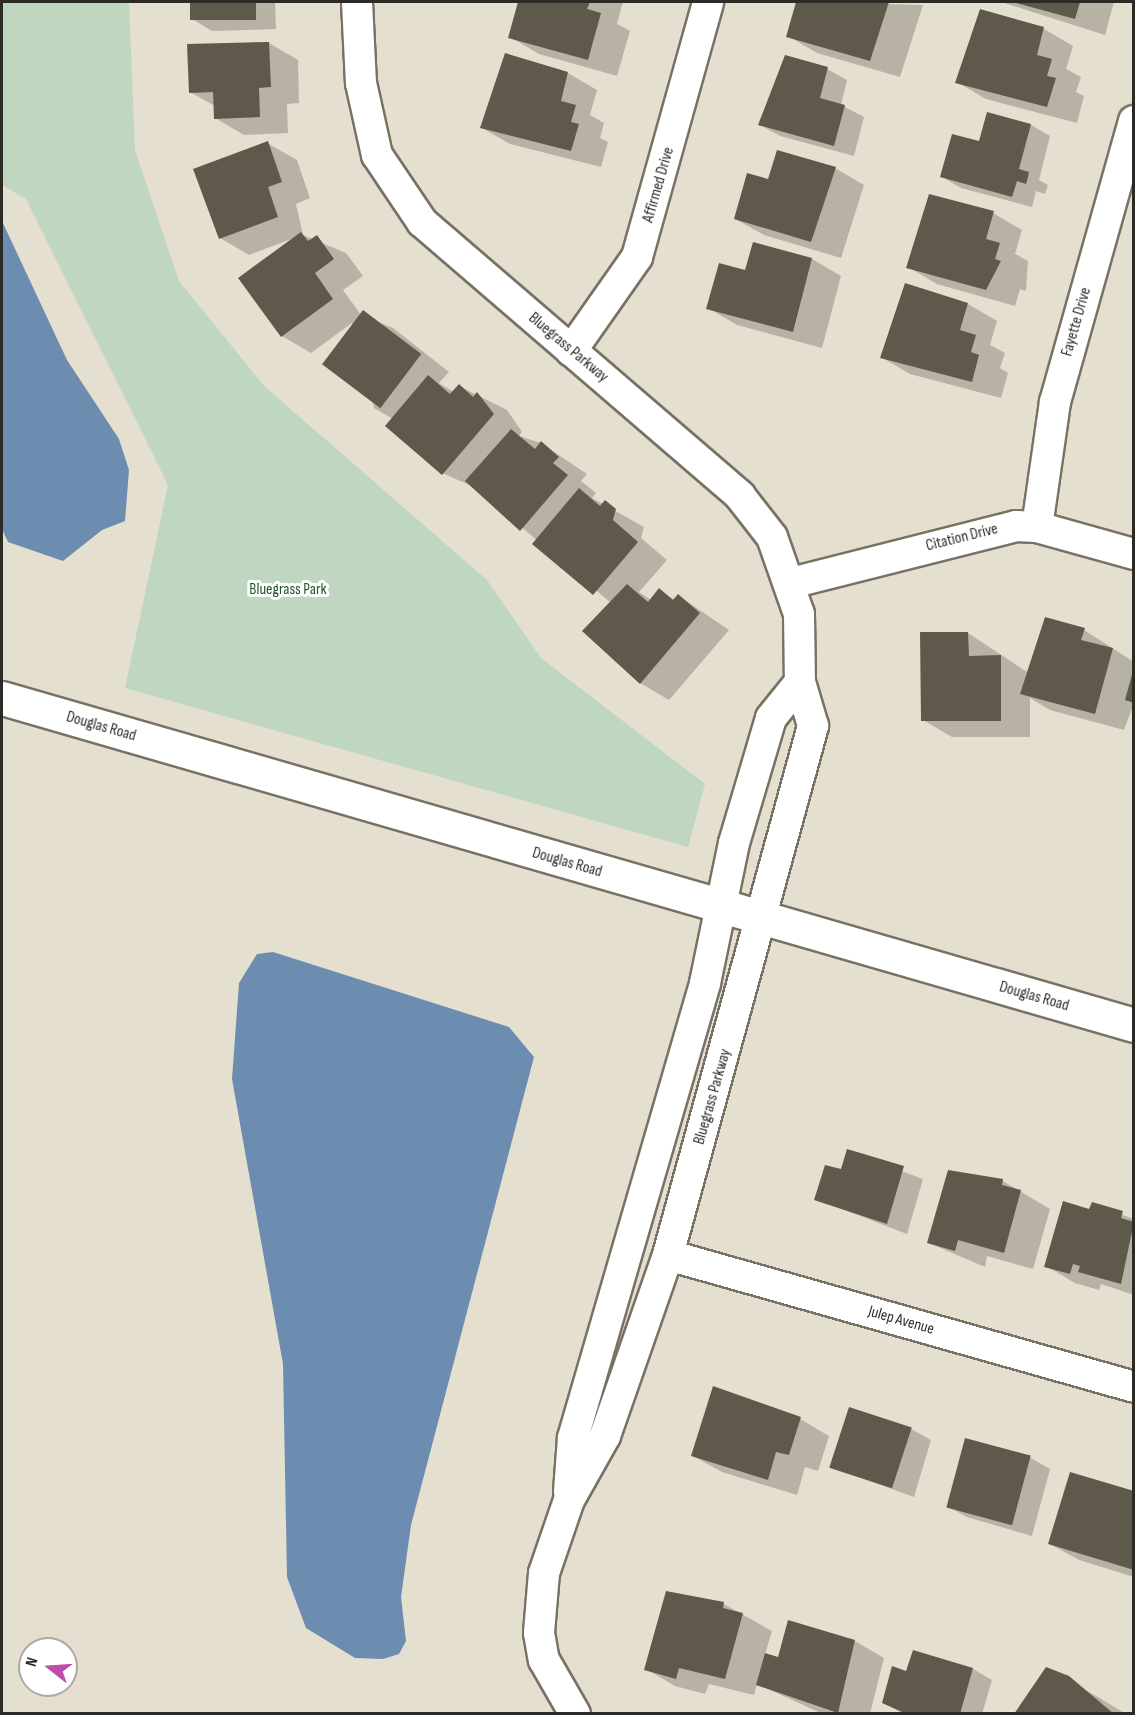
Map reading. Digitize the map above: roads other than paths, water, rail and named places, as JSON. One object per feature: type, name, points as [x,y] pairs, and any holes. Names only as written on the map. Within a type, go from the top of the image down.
[{"type":"street","name":"Bluegrass Parkway","points":[[357,2],[361,83],[377,155],[422,222],[740,496],[771,537],[792,583],[799,614],[800,682],[813,726],[763,919],[668,1255],[605,1436],[569,1500],[544,1573],[539,1633],[555,1687],[575,1713]]},
{"type":"street","name":"Affirmed Drive","points":[[571,351],[638,257],[708,2]]},
{"type":"street","name":"Fayette Drive","points":[[1037,526],[1055,402],[1134,121]]},
{"type":"street","name":"Citation Drive","points":[[792,583],[999,528],[1037,526],[1134,554]]},
{"type":"street","name":"Bluegrass Parkway","points":[[569,1500],[573,1438],[705,983],[720,907],[771,718],[800,682]]},
{"type":"street","name":"Douglas Road","points":[[2,698],[1134,1025]]},
{"type":"street","name":"Julep Avenue","points":[[668,1255],[1134,1387]]},
{"type":"water","points":[[2,221],[67,360],[119,439],[129,470],[125,521],[102,530],[63,561],[8,542],[2,529]]},
{"type":"water","points":[[273,952],[509,1027],[534,1057],[411,1525],[401,1597],[406,1641],[399,1654],[383,1659],[355,1658],[306,1628],[287,1577],[283,1364],[232,1079],[239,983],[257,954]]},
{"type":"park label","name":"Bluegrass Park","points":[[288,590]]}]
